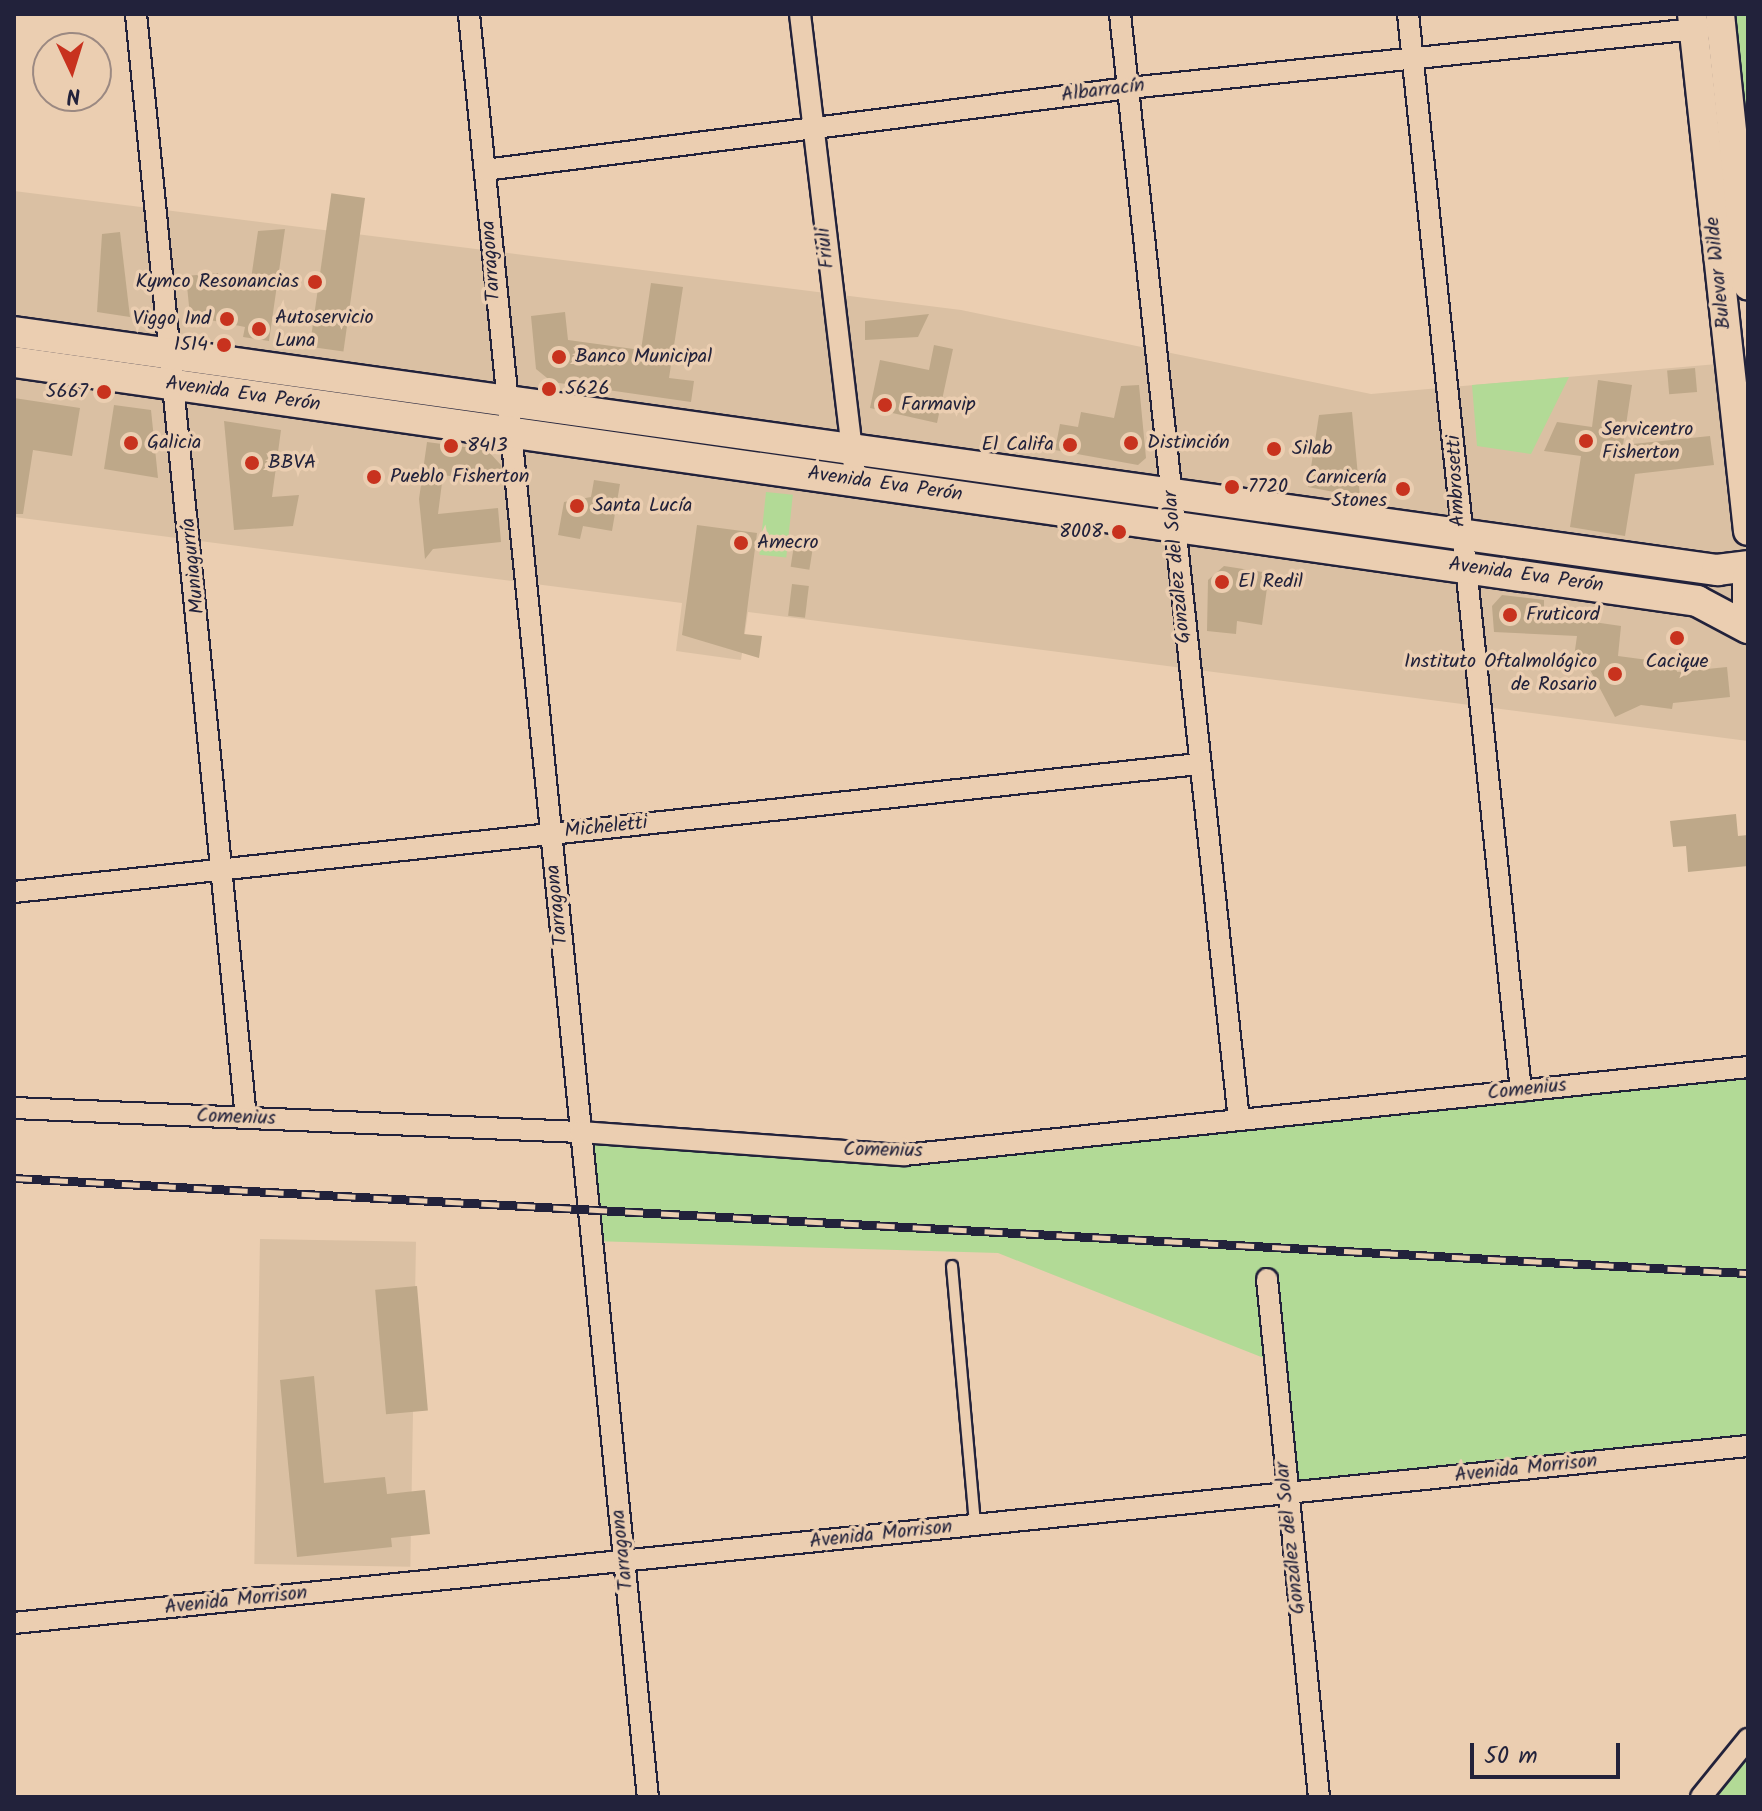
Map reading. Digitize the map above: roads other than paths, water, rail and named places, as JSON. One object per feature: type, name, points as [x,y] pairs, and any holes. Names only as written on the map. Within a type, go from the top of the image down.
[{"type":"main road","name":"Bulevar Wilde","points":[[1721,20],[1748,286]]},
{"type":"main road","name":"Bulevar Wilde","points":[[1693,21],[1748,531]]},
{"type":"main road","name":"Avenida Eva Perón","points":[[14,332],[1717,570],[1748,566]]},
{"type":"main road","name":"Avenida Eva Perón","points":[[14,362],[1697,601],[1748,628]]},
{"type":"main road","points":[[1748,578],[1748,612]]},
{"type":"street","name":"Muniagurría","points":[[136,14],[225,869],[246,1118]]},
{"type":"street","name":"Tarragona","points":[[469,14],[485,170],[502,400],[552,834],[648,1797]]},
{"type":"street","name":"Friuli","points":[[800,14],[848,449],[856,481]]},
{"type":"street","name":"González del Solar","points":[[1120,14],[1172,492],[1171,525],[1239,1120]]},
{"type":"street","name":"Ambrosetti","points":[[1408,14],[1461,482],[1459,534],[1521,1091]]},
{"type":"street","name":"Albarracín","points":[[485,170],[812,126],[1721,20]]},
{"type":"street","name":"Micheletti","points":[[14,892],[1199,764]]},
{"type":"street","name":"Comenius","points":[[14,1108],[580,1132],[904,1155],[1748,1067]]},
{"type":"street","name":"González del Solar","points":[[1267,1279],[1286,1493],[1319,1797]]},
{"type":"street","name":"Avenida Morrison","points":[[14,1623],[1748,1446]]},
{"type":"street","points":[[1701,1797],[1748,1739]]},
{"type":"lane","points":[[952,1266],[975,1525]]},
{"type":"railway","points":[[14,1178],[1748,1273]]},
{"type":"place","name":"Kymco Resonancias","points":[[315,282]]},
{"type":"place","name":"Viggo Ind","points":[[227,319]]},
{"type":"place","name":"Autoservicio Luna","points":[[259,329]]},
{"type":"place","name":"1514","points":[[224,345]]},
{"type":"place","name":"Banco Municipal","points":[[559,357]]},
{"type":"place","name":"5626","points":[[549,389]]},
{"type":"place","name":"5667","points":[[104,392]]},
{"type":"place","name":"Farmavip","points":[[885,405]]},
{"type":"place","name":"Servicentro Fisherton","points":[[1586,441]]},
{"type":"place","name":"Galicia","points":[[131,443]]},
{"type":"place","name":"Distinción","points":[[1131,443]]},
{"type":"place","name":"El Califa","points":[[1070,445]]},
{"type":"place","name":"8413","points":[[451,446]]},
{"type":"place","name":"Silab","points":[[1274,449]]},
{"type":"place","name":"BBVA","points":[[252,463]]},
{"type":"place","name":"Pueblo Fisherton","points":[[374,477]]},
{"type":"place","name":"7720","points":[[1232,487]]},
{"type":"place","name":"Carnicería Stones","points":[[1403,489]]},
{"type":"place","name":"Santa Lucía","points":[[577,506]]},
{"type":"place","name":"8008","points":[[1119,532]]},
{"type":"place","name":"Amecro","points":[[741,543]]},
{"type":"place","name":"El Redil","points":[[1222,582]]},
{"type":"place","name":"Fruticord","points":[[1510,615]]},
{"type":"place","name":"Cacique","points":[[1677,638]]},
{"type":"place","name":"Instituto Oftalmológico de Rosario","points":[[1615,674]]}]
